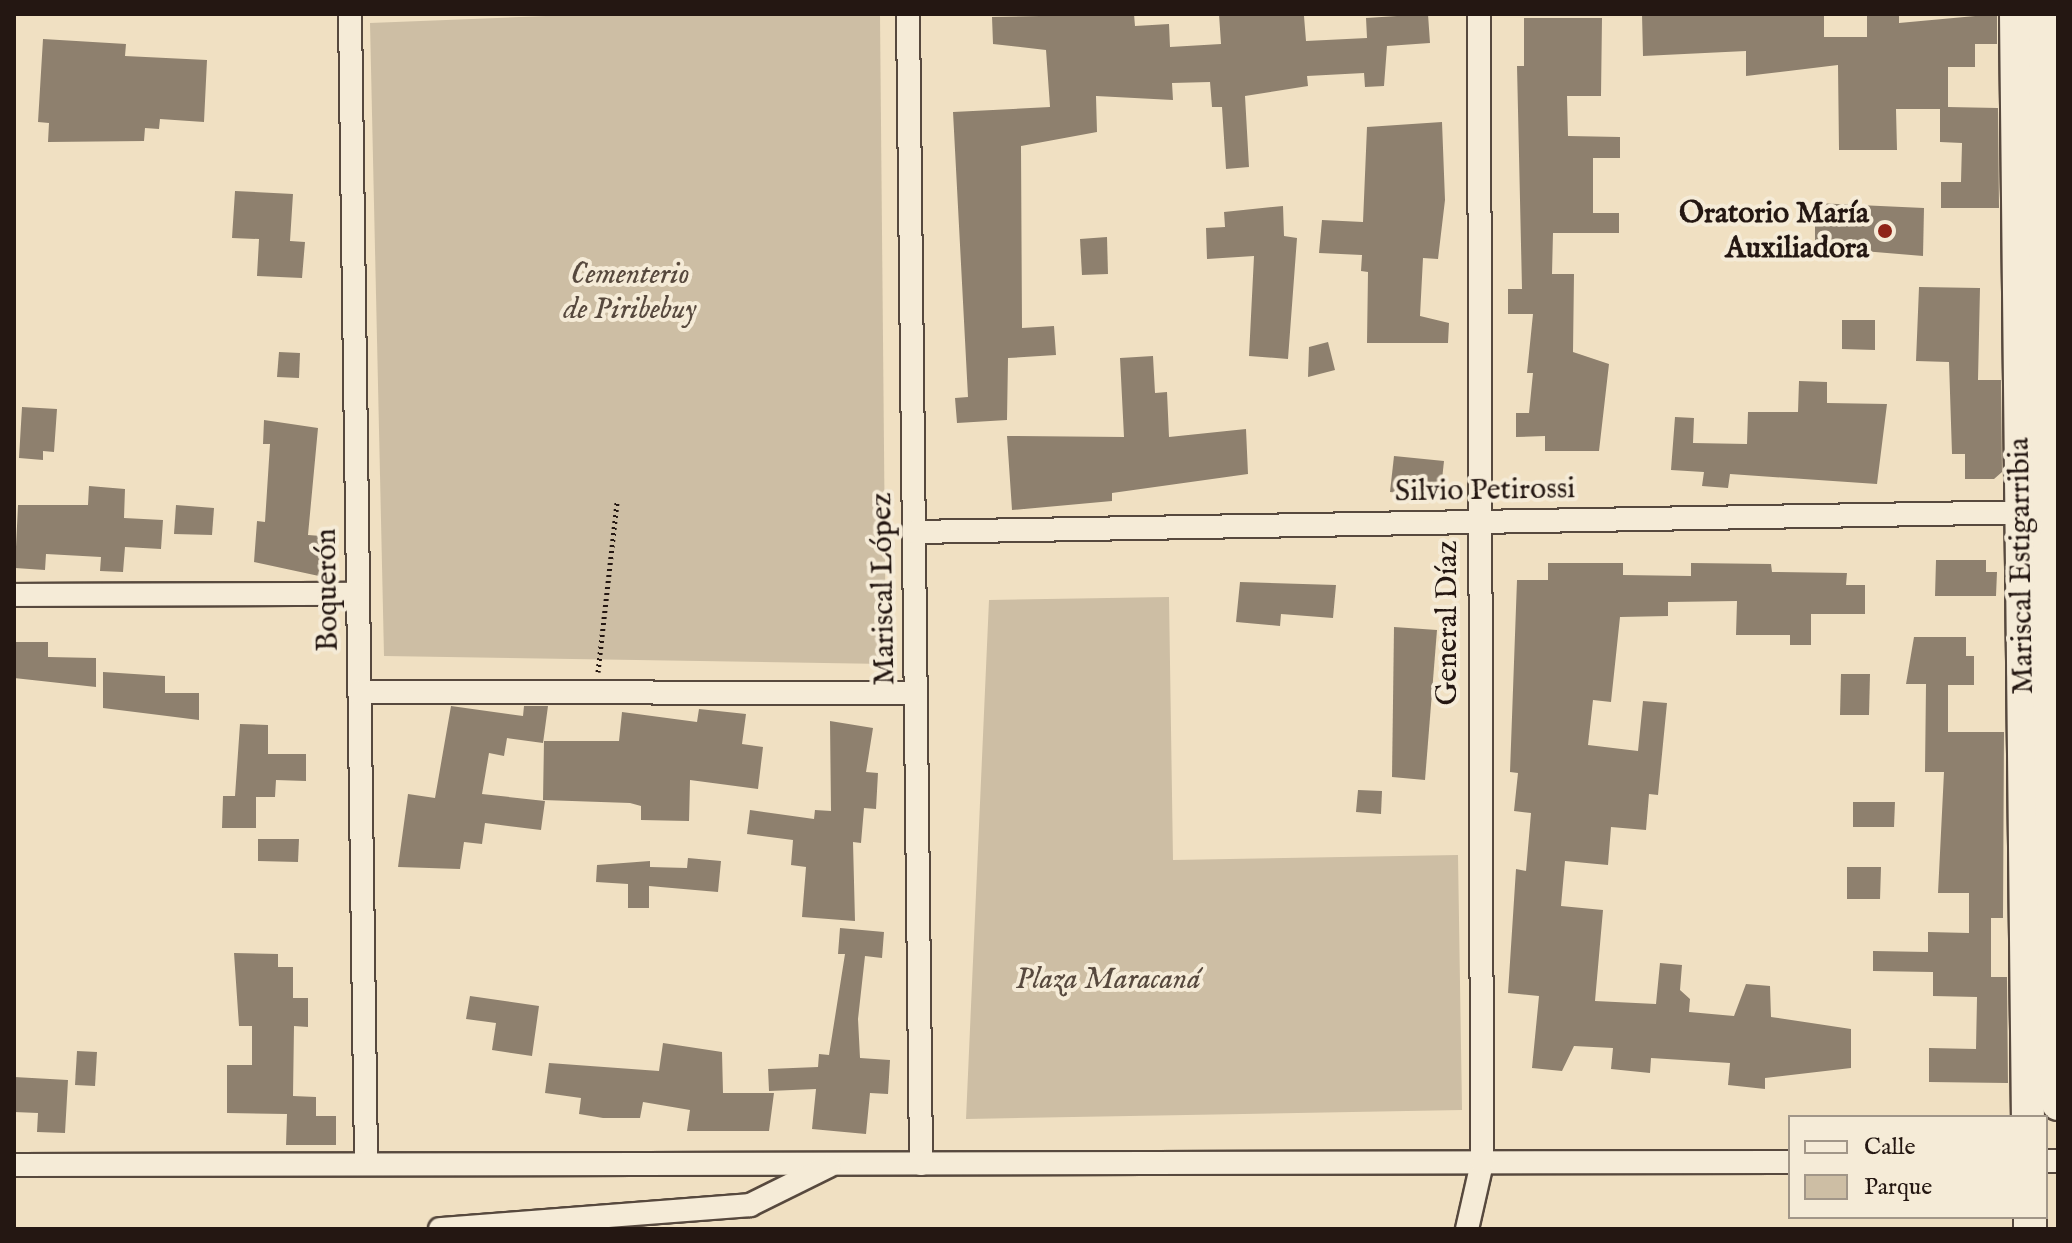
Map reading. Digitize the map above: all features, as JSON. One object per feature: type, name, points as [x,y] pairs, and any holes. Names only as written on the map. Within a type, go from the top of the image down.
[{"type":"street","name":"Boquerón","points":[[350,14],[366,1164]]},
{"type":"street","name":"Mariscal López","points":[[908,14],[921,1164]]},
{"type":"street","name":"General Díaz","points":[[1467,1229],[1482,1163],[1477,521],[1479,14]]},
{"type":"street","name":"Mariscal Estigarribia","points":[[2016,14],[2041,512],[2028,1115]]},
{"type":"street","points":[[2046,14],[2041,512],[2058,1104]]},
{"type":"street","name":"Silvio Petirossi","points":[[914,532],[2041,512]]},
{"type":"street","points":[[14,595],[358,594]]},
{"type":"street","points":[[359,692],[915,693]]},
{"type":"street","points":[[14,1165],[1788,1162]]},
{"type":"street","points":[[440,1229],[750,1205],[833,1164]]},
{"type":"path","points":[[596,692],[617,502]]},
{"type":"green space","name":"Cementerio de Piribebuy","points":[[596,14],[880,14],[886,664],[384,656],[370,23]]},
{"type":"green space","name":"Plaza Maracaná","points":[[1169,597],[1173,860],[1458,855],[1462,1110],[966,1119],[989,600]]},
{"type":"building","points":[[1134,14],[1135,26],[1169,24],[1170,47],[1221,44],[1219,14],[1304,16],[1306,41],[1367,38],[1366,18],[1428,14],[1430,43],[1387,46],[1384,86],[1365,87],[1364,73],[1307,76],[1308,86],[1245,96],[1249,167],[1226,169],[1222,107],[1212,107],[1210,82],[1172,83],[1173,100],[1096,96],[1097,132],[1021,146],[1022,328],[1054,326],[1056,355],[1008,358],[1007,420],[957,423],[955,398],[968,397],[953,112],[1050,107],[1046,50],[993,44],[992,17]]},
{"type":"building","points":[[1642,14],[1824,14],[1824,37],[1867,37],[1867,14],[1899,14],[1899,23],[1997,14],[1997,44],[1975,44],[1975,67],[1948,67],[1948,107],[1998,108],[1999,208],[1941,208],[1941,182],[1961,182],[1962,143],[1940,142],[1940,109],[1896,109],[1897,150],[1839,150],[1838,65],[1746,76],[1746,51],[1643,56]]},
{"type":"building","points":[[1524,18],[1602,18],[1601,96],[1567,96],[1568,136],[1620,137],[1620,158],[1593,158],[1593,213],[1619,213],[1619,233],[1553,233],[1552,274],[1574,274],[1573,352],[1609,364],[1599,451],[1545,451],[1545,436],[1516,437],[1516,413],[1529,413],[1533,373],[1527,373],[1533,314],[1508,314],[1508,289],[1522,289],[1517,66],[1524,66]]},
{"type":"building","points":[[43,39],[126,44],[125,56],[207,60],[204,122],[160,119],[159,129],[145,128],[144,141],[48,142],[49,123],[38,122]]},
{"type":"building","points":[[1442,122],[1445,200],[1438,259],[1423,258],[1420,316],[1449,323],[1448,343],[1367,343],[1368,272],[1361,271],[1362,255],[1319,253],[1322,220],[1363,222],[1367,127]]},
{"type":"building","points":[[235,191],[293,194],[290,241],[305,242],[302,278],[257,276],[259,239],[232,238]]},
{"type":"building","name":"Oratorio María Auxiliadora","points":[[1815,203],[1924,208],[1923,256],[1815,247]]},
{"type":"building","points":[[1283,206],[1284,236],[1297,238],[1288,359],[1249,356],[1254,256],[1207,259],[1206,228],[1225,227],[1224,212]]},
{"type":"building","points":[[1107,237],[1108,274],[1082,275],[1080,239]]},
{"type":"building","points":[[1919,287],[1980,288],[1978,380],[2001,380],[2002,472],[1994,479],[1965,479],[1965,454],[1952,454],[1949,362],[1916,361]]},
{"type":"building","points":[[1842,320],[1875,320],[1875,350],[1842,349]]},
{"type":"building","points":[[1328,342],[1335,370],[1308,377],[1309,347]]},
{"type":"building","points":[[279,352],[300,353],[299,378],[277,377]]},
{"type":"building","points":[[1153,356],[1155,393],[1167,392],[1169,437],[1246,429],[1248,474],[1112,493],[1112,501],[1012,510],[1007,436],[1124,437],[1120,358]]},
{"type":"building","points":[[1799,381],[1827,382],[1827,403],[1887,404],[1877,484],[1730,474],[1728,488],[1702,486],[1704,472],[1671,470],[1675,417],[1694,418],[1693,443],[1747,444],[1748,412],[1798,412]]},
{"type":"building","points":[[22,407],[57,409],[54,452],[43,451],[43,460],[19,458]]},
{"type":"building","points":[[264,420],[318,428],[308,535],[321,536],[319,576],[254,562],[257,521],[265,522],[270,444],[263,444]]},
{"type":"building","points":[[1394,456],[1444,461],[1440,498],[1390,492]]},
{"type":"building","points":[[89,486],[125,489],[124,518],[163,520],[161,549],[125,547],[123,572],[100,571],[101,557],[46,554],[45,570],[15,568],[18,505],[88,505]]},
{"type":"building","points":[[176,505],[214,508],[212,535],[174,534]]},
{"type":"building","points":[[1936,560],[1986,560],[1986,572],[1997,572],[1996,596],[1935,596]]},
{"type":"building","points":[[1548,563],[1623,563],[1623,575],[1691,576],[1691,563],[1771,564],[1772,572],[1847,573],[1846,585],[1865,585],[1865,614],[1811,614],[1811,645],[1790,645],[1790,635],[1736,635],[1737,601],[1668,602],[1668,616],[1620,617],[1611,702],[1593,700],[1588,745],[1638,751],[1643,701],[1667,703],[1658,795],[1649,794],[1646,830],[1611,827],[1608,865],[1565,861],[1561,906],[1603,910],[1595,1001],[1656,1004],[1660,963],[1682,965],[1680,990],[1690,999],[1689,1012],[1734,1016],[1746,984],[1770,986],[1771,1017],[1851,1029],[1851,1068],[1765,1078],[1765,1089],[1728,1085],[1730,1063],[1651,1058],[1650,1073],[1611,1069],[1613,1048],[1574,1046],[1562,1071],[1532,1068],[1539,996],[1508,993],[1516,869],[1526,871],[1531,813],[1514,811],[1518,773],[1510,772],[1517,580],[1548,580]]},
{"type":"building","points":[[1240,582],[1336,585],[1333,618],[1281,614],[1280,626],[1236,622]]},
{"type":"building","points":[[1394,627],[1437,630],[1425,780],[1392,777]]},
{"type":"building","points":[[1914,637],[1966,637],[1966,656],[1974,656],[1974,685],[1948,685],[1948,732],[2004,732],[2003,918],[1991,918],[1991,977],[2007,977],[2008,1083],[1929,1082],[1929,1048],[1976,1049],[1977,997],[1933,996],[1933,972],[1873,971],[1873,951],[1928,952],[1928,932],[1969,933],[1969,893],[1938,893],[1944,772],[1925,772],[1926,684],[1906,684]]},
{"type":"building","points":[[14,642],[48,642],[48,657],[96,658],[96,687],[14,678]]},
{"type":"building","points":[[103,672],[165,676],[165,693],[199,693],[199,720],[103,708]]},
{"type":"building","points":[[1841,674],[1870,674],[1869,715],[1840,715]]},
{"type":"building","points":[[451,706],[523,716],[524,706],[548,706],[543,743],[507,738],[504,756],[489,753],[482,794],[545,801],[541,830],[485,823],[482,844],[464,842],[460,869],[398,867],[408,794],[435,798]]},
{"type":"building","points":[[699,709],[746,714],[742,744],[763,747],[758,789],[690,780],[689,821],[641,820],[641,806],[630,803],[543,800],[544,741],[619,741],[622,712],[697,722]]},
{"type":"building","points":[[830,721],[873,728],[866,772],[878,773],[876,809],[864,808],[861,843],[853,842],[855,921],[802,917],[806,867],[791,865],[793,840],[747,834],[750,810],[814,819],[815,810],[831,811]]},
{"type":"building","points":[[240,724],[268,725],[268,754],[306,754],[306,781],[276,780],[275,797],[256,797],[256,828],[222,828],[223,796],[235,796]]},
{"type":"building","points":[[1358,790],[1382,791],[1381,814],[1356,812]]},
{"type":"building","points":[[1853,802],[1895,802],[1894,827],[1853,827]]},
{"type":"building","points":[[258,839],[299,839],[298,862],[258,861]]},
{"type":"building","points":[[688,858],[721,861],[718,892],[649,886],[649,908],[628,908],[628,884],[596,882],[597,865],[650,861],[650,867],[687,868]]},
{"type":"building","points":[[1847,867],[1881,867],[1880,899],[1847,899]]},
{"type":"building","points":[[840,928],[884,932],[882,958],[865,956],[858,1019],[860,1058],[890,1060],[888,1094],[870,1093],[866,1134],[812,1129],[816,1089],[769,1091],[768,1069],[818,1067],[819,1054],[829,1055],[845,954],[838,954]]},
{"type":"building","points":[[234,953],[278,954],[278,967],[293,967],[293,998],[308,998],[308,1027],[294,1026],[293,1096],[316,1097],[316,1116],[336,1116],[336,1145],[286,1145],[287,1114],[227,1113],[227,1065],[252,1065],[252,1026],[239,1026]]},
{"type":"building","points":[[470,996],[539,1006],[532,1056],[492,1050],[496,1023],[466,1019]]},
{"type":"building","points":[[663,1043],[722,1052],[723,1093],[774,1093],[769,1131],[687,1131],[690,1110],[643,1102],[640,1118],[603,1118],[579,1114],[581,1098],[545,1093],[549,1063],[659,1071]]},
{"type":"building","points":[[77,1051],[97,1052],[95,1086],[75,1085]]},
{"type":"building","points":[[14,1077],[68,1080],[65,1133],[37,1132],[38,1113],[14,1112]]},
{"type":"place","name":"Oratorio María Auxiliadora","points":[[1885,231]]}]
